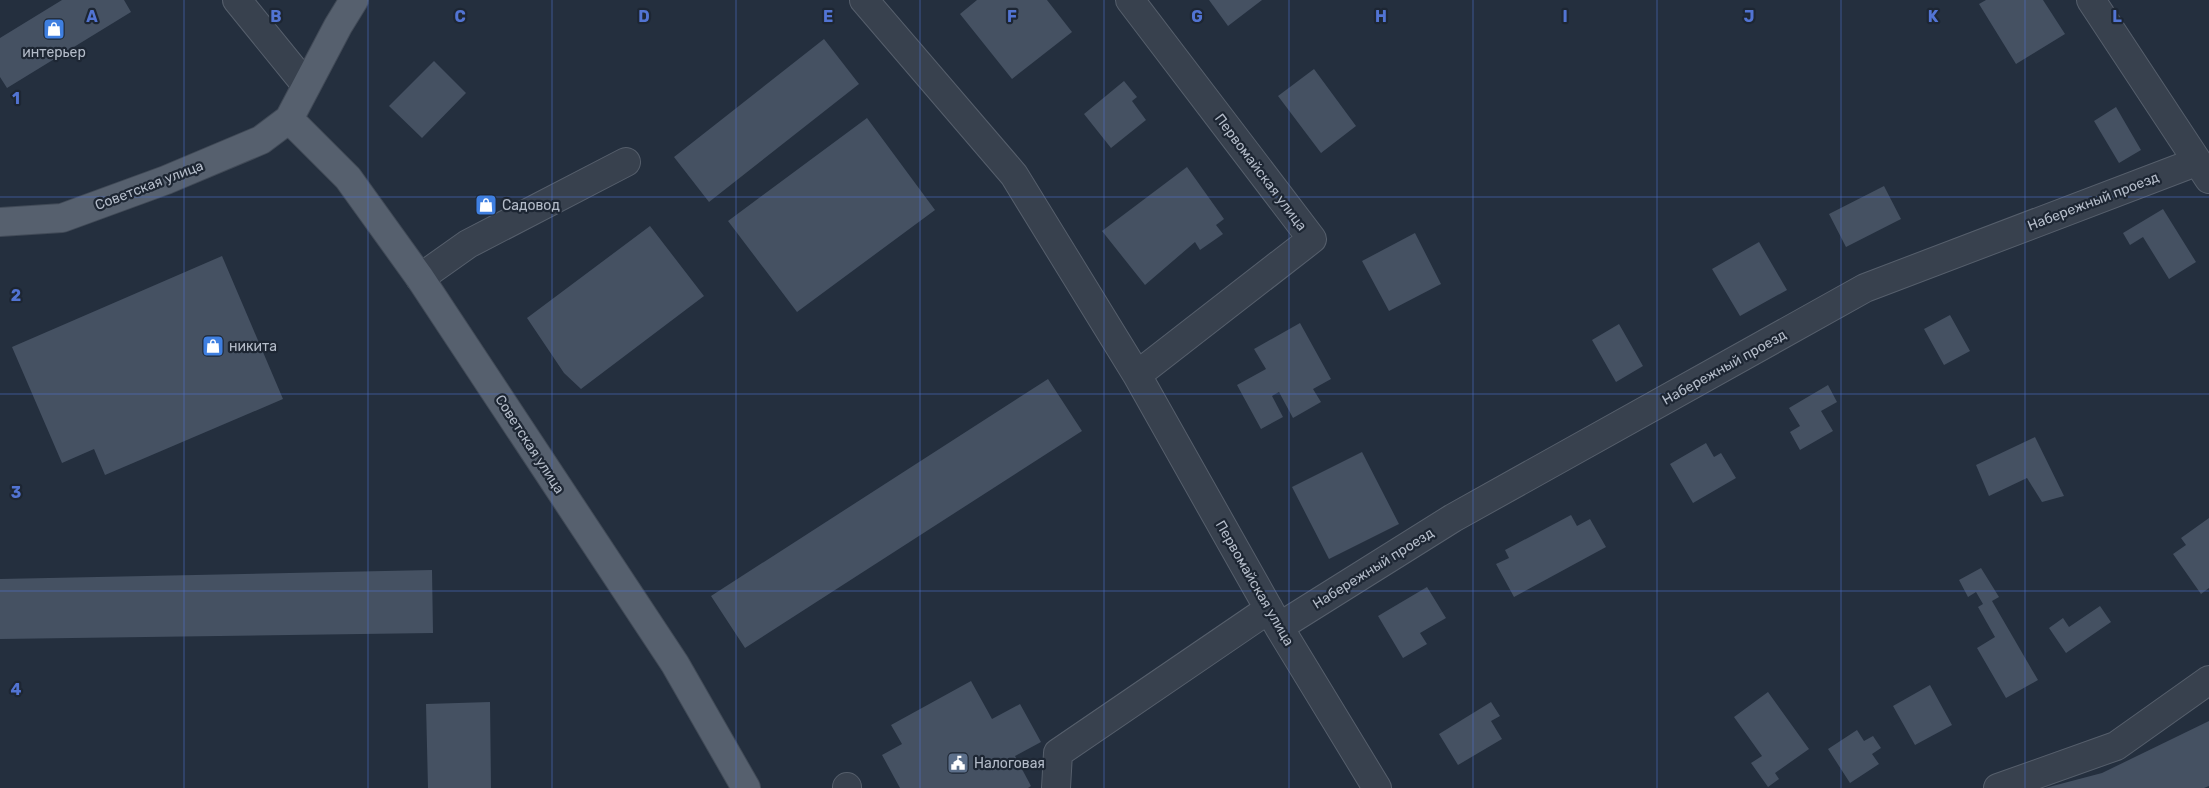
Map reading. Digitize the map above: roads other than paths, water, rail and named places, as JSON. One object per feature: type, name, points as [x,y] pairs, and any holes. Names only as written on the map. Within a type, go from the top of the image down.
[{"type":"main road","name":"Советская улица","points":[[0,222],[62,218],[166,180],[260,140],[289,119],[338,26],[354,0]]},
{"type":"main road","name":"Советская улица","points":[[289,119],[348,178],[420,278],[675,664],[746,788]]},
{"type":"street","points":[[237,0],[306,85]]},
{"type":"street","name":"Первомайская улица","points":[[864,0],[1014,175],[1137,375],[1274,618],[1378,788]]},
{"type":"street","name":"Первомайская улица","points":[[1130,0],[1312,239],[1137,375]]},
{"type":"street","points":[[2091,0],[2203,170]]},
{"type":"street","points":[[420,278],[468,244],[626,162]]},
{"type":"street","name":"Набережный проезд","points":[[1056,788],[1058,753],[1274,618],[1865,288],[2203,170]]},
{"type":"street","points":[[1998,788],[2116,746],[2209,680]]},
{"type":"place","name":"интерьер","points":[[54,29]]},
{"type":"place","name":"Садовод","points":[[486,205]]},
{"type":"place","name":"никита","points":[[213,346]]},
{"type":"place","name":"Налоговая","points":[[958,763]]}]
